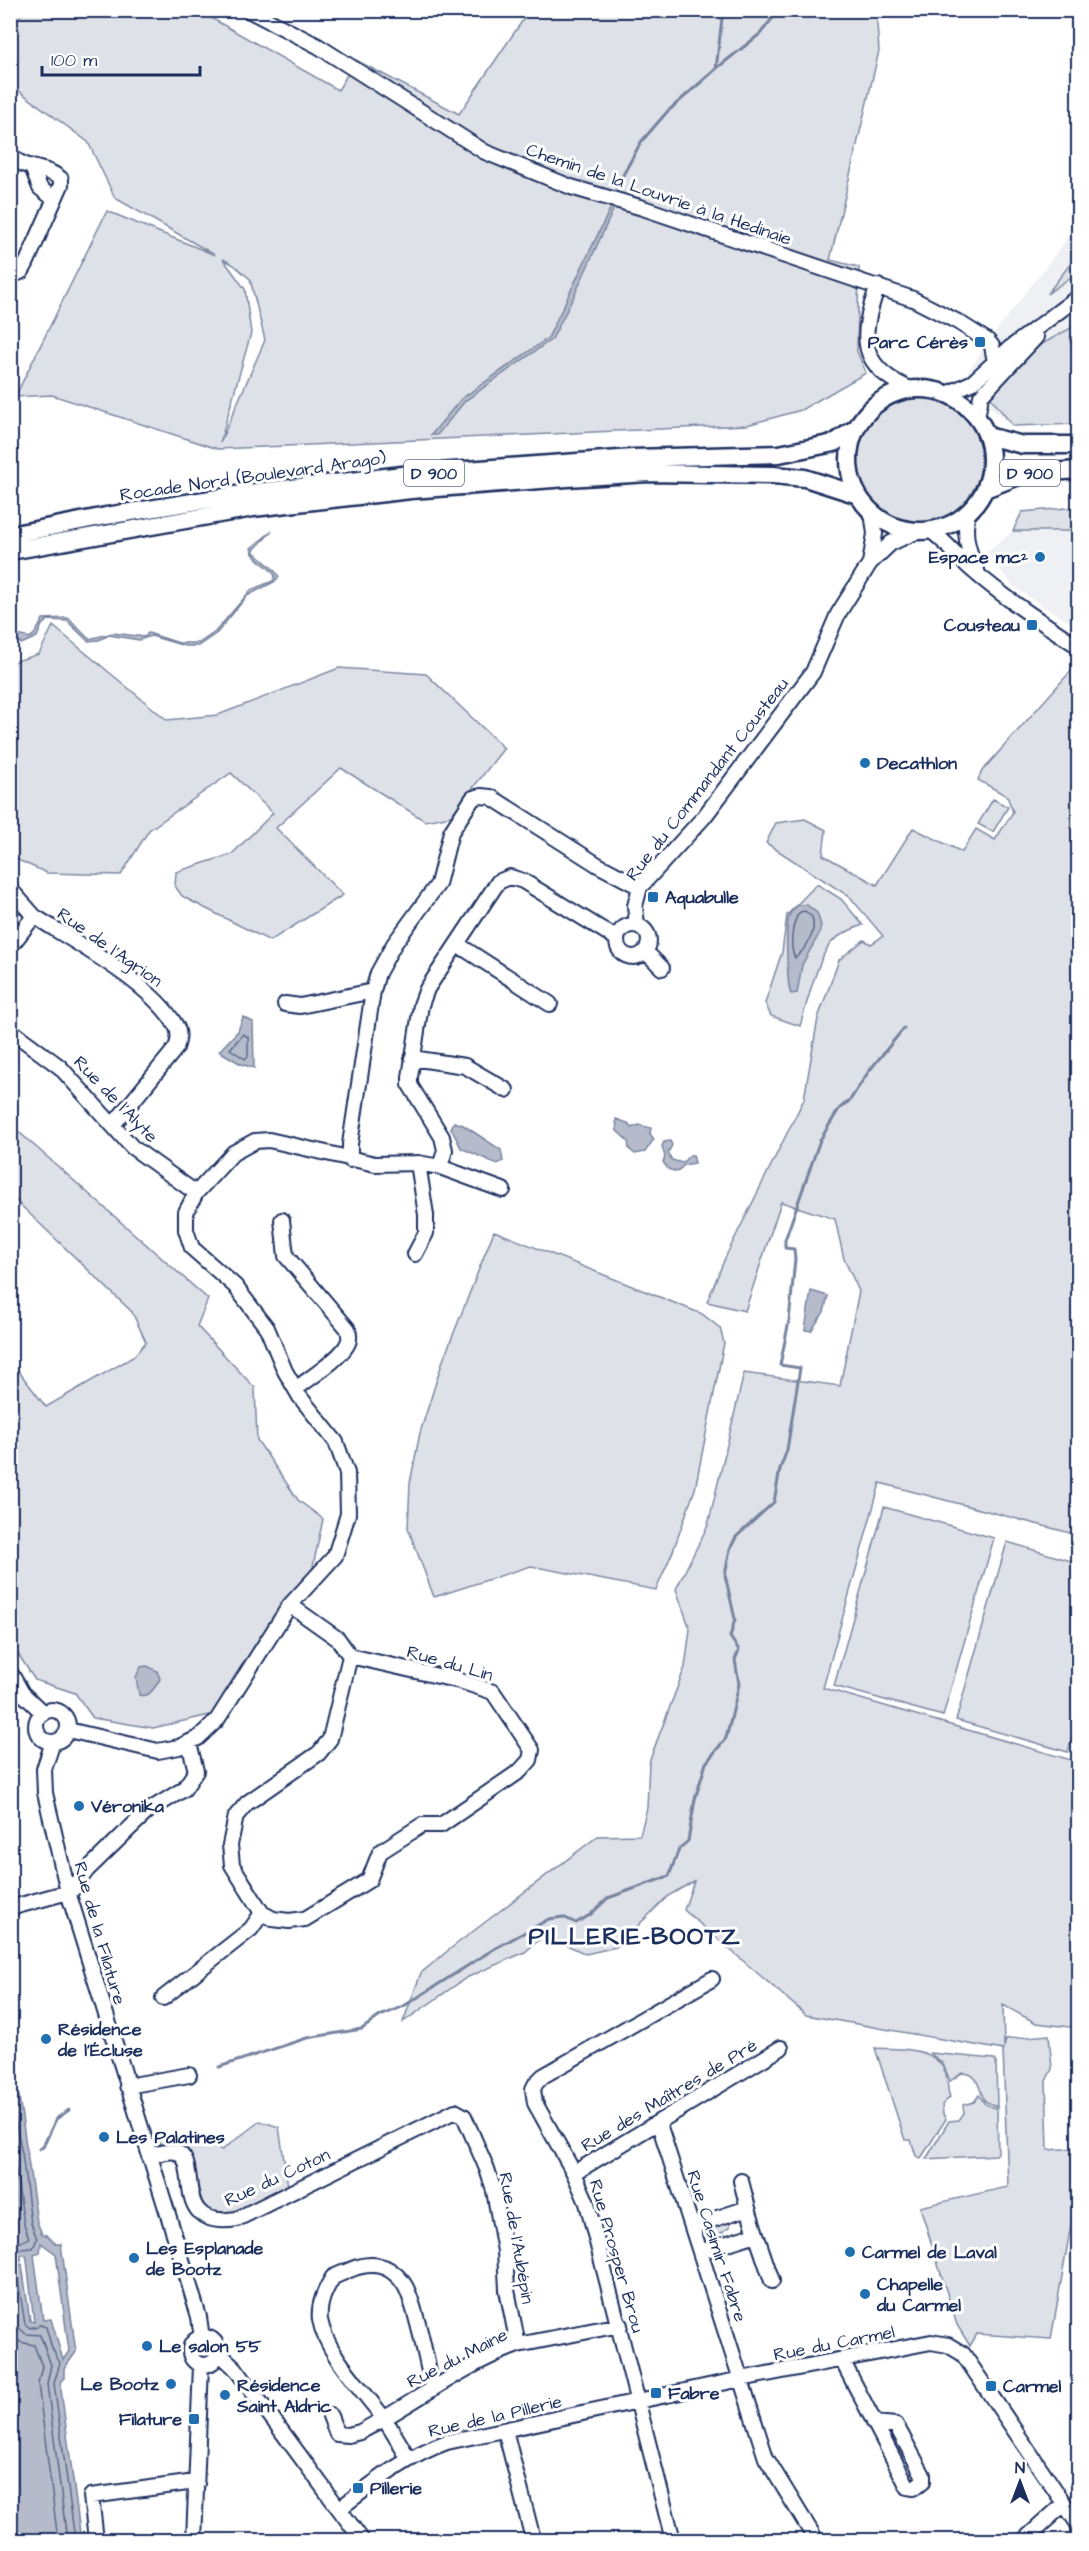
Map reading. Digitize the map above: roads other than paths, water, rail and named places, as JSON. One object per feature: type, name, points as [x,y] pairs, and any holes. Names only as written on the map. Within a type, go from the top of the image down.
[{"type":"main road","points":[[913,390],[930,390],[947,394],[963,404],[977,418],[987,435],[991,453],[990,472],[985,489],[968,512],[943,527],[924,530],[893,525],[872,512],[858,495],[850,473],[850,450],[856,428],[866,414],[880,402],[895,394],[913,390]]},
{"type":"main road","name":"Rocade Nord (Boulevard Arago)","points":[[10,535],[106,516],[248,493],[411,474],[633,458],[779,453],[834,443],[856,428]]},
{"type":"main road","name":"D 900","points":[[987,435],[1023,445],[1078,446]]},
{"type":"main road","name":"D 900","points":[[985,489],[1024,474],[1078,470]]},
{"type":"main road","name":"Rocade Nord (Boulevard Arago)","points":[[10,551],[253,508],[411,490],[567,478],[650,473],[773,475],[805,478],[858,495]]},
{"type":"street","name":"Chemin de la Louvrie à la Hedinaie","points":[[248,10],[318,46],[485,152],[571,187],[643,208],[878,286],[922,303],[988,341],[992,346],[995,362]]},
{"type":"street","points":[[10,155],[21,163],[56,174],[61,179],[61,185],[26,264],[22,271],[10,277]]},
{"type":"street","points":[[32,167],[40,188],[54,200]]},
{"type":"street","points":[[878,286],[867,325],[868,352],[880,373],[892,382],[913,390]]},
{"type":"street","points":[[947,394],[973,382],[995,362],[1078,298]]},
{"type":"street","points":[[977,418],[981,396],[992,381],[1078,298]]},
{"type":"street","name":"Rue du Commandant Cousteau","points":[[870,563],[875,534],[872,512]]},
{"type":"street","points":[[968,512],[964,529],[970,555],[977,570],[989,583]]},
{"type":"street","points":[[924,530],[945,541],[968,566],[1021,609],[1078,645]]},
{"type":"street","name":"Rue du Commandant Cousteau","points":[[637,925],[635,906],[640,887],[704,817],[813,672],[838,614],[870,563],[891,543],[924,530]]},
{"type":"street","points":[[350,1160],[350,1144],[373,991],[378,973],[394,944],[438,884],[451,832],[473,798],[491,797],[598,865],[640,887]]},
{"type":"street","points":[[440,1167],[445,1150],[442,1137],[410,1085],[412,1058],[422,1001],[427,989],[498,882],[510,877],[523,881],[616,938]]},
{"type":"street","name":"Rue de l'Agrion","points":[[10,889],[34,916],[134,981],[159,1004],[176,1027],[179,1039],[176,1048],[113,1125]]},
{"type":"street","name":"Rue de l'Agrion","points":[[10,947],[34,916]]},
{"type":"street","points":[[626,925],[637,925],[648,935],[648,945],[645,951],[638,956],[627,956],[618,949],[616,938],[626,925]]},
{"type":"street","points":[[457,944],[549,1004]]},
{"type":"street","points":[[645,951],[662,968]]},
{"type":"street","points":[[285,1004],[300,1006],[373,991]]},
{"type":"street","name":"Rue de l'Alyte","points":[[10,1030],[60,1067],[132,1147],[196,1193]]},
{"type":"street","points":[[412,1058],[465,1066],[506,1090]]},
{"type":"street","points":[[68,1730],[158,1751],[189,1743],[207,1731],[217,1720],[290,1605],[335,1556],[348,1514],[346,1473],[336,1442],[296,1389],[285,1371],[267,1328],[236,1286],[192,1248],[186,1230],[186,1212],[196,1193],[233,1153],[255,1141],[269,1140],[375,1164],[418,1163],[440,1167],[503,1190]]},
{"type":"street","points":[[415,1254],[426,1233],[426,1215],[418,1163]]},
{"type":"street","points":[[282,1220],[286,1256],[348,1329],[350,1335],[349,1343],[340,1353],[296,1389]]},
{"type":"street","points":[[163,1998],[251,1929],[262,1913],[232,1865],[230,1845],[236,1816],[247,1803],[319,1753],[330,1739],[350,1656],[338,1639],[290,1605]]},
{"type":"street","name":"Rue du Lin","points":[[262,1913],[273,1919],[289,1921],[305,1919],[369,1880],[381,1852],[422,1825],[441,1825],[520,1771],[530,1760],[532,1750],[494,1692],[460,1681],[350,1656]]},
{"type":"street","points":[[10,1672],[22,1693],[44,1713]]},
{"type":"street","points":[[48,1710],[59,1711],[67,1719],[68,1730],[63,1739],[53,1742],[40,1737],[36,1729],[38,1720],[48,1710]]},
{"type":"street","name":"Rue de la Filature","points":[[53,1742],[44,1769],[45,1793],[68,1892],[199,2317],[202,2338]]},
{"type":"street","points":[[10,1908],[68,1892],[87,1869],[148,1811],[184,1789],[196,1772],[189,1743]]},
{"type":"street","name":"Rue Prosper Brou","points":[[673,2541],[620,2325],[587,2203],[574,2173],[533,2096],[536,2083],[712,1979]]},
{"type":"street","name":"Rue des Maîtres de Pré","points":[[574,2173],[659,2124],[781,2048]]},
{"type":"street","points":[[127,2086],[189,2075]]},
{"type":"street","name":"Rue du Coton","points":[[149,2156],[173,2151],[181,2154],[188,2166],[191,2198],[199,2210],[208,2218],[222,2221],[237,2219],[455,2111]]},
{"type":"street","name":"Rue de l'Aubépin","points":[[455,2111],[464,2116],[488,2169],[494,2191],[505,2251],[507,2290],[518,2345]]},
{"type":"street","name":"Rue Casimir Fabre","points":[[659,2124],[766,2458],[816,2541]]},
{"type":"street","points":[[741,2181],[772,2282]]},
{"type":"street","points":[[693,2226],[748,2208]]},
{"type":"street","points":[[700,2252],[756,2234]]},
{"type":"street","points":[[409,2459],[384,2419],[336,2355],[324,2334],[320,2318],[320,2303],[333,2277],[360,2266],[374,2265],[385,2267],[397,2275],[408,2291],[433,2388]]},
{"type":"street","name":"Rue du Maine","points":[[330,2416],[337,2434],[348,2435],[360,2432],[433,2388],[504,2350],[518,2345],[620,2325]]},
{"type":"street","points":[[218,2352],[213,2362],[201,2365],[193,2360],[190,2351],[194,2342],[202,2338],[215,2343],[218,2352],[235,2368],[362,2541]]},
{"type":"street","name":"Rue du Carmel","points":[[639,2402],[741,2379],[931,2342],[948,2345],[963,2354],[1078,2524]]},
{"type":"street","points":[[842,2360],[874,2424],[908,2487],[914,2488],[923,2481],[923,2475],[897,2425],[893,2423],[874,2424]]},
{"type":"street","points":[[195,2541],[201,2365]]},
{"type":"street","name":"Rue de la Pillerie","points":[[339,2509],[409,2459],[447,2442],[639,2402]]},
{"type":"street","points":[[505,2430],[534,2539]]},
{"type":"street","points":[[96,2541],[91,2496],[188,2483],[197,2484]]},
{"type":"street","points":[[1024,2541],[1064,2504]]},
{"type":"water","points":[[612,205],[615,206],[552,339],[465,401],[437,435],[431,435],[461,399],[548,338]]},
{"type":"water","points":[[272,531],[253,551],[274,569],[279,577],[274,582],[247,596],[217,633],[198,646],[185,646],[151,636],[139,640],[109,635],[99,640],[88,641],[67,621],[48,620],[42,625],[37,637],[21,644],[18,639],[11,636],[28,638],[34,634],[43,619],[68,618],[89,639],[113,633],[145,637],[148,633],[179,643],[199,643],[215,632],[251,590],[273,581],[275,576],[255,556],[251,548]]},
{"type":"water","points":[[798,905],[807,905],[817,913],[821,925],[819,934],[802,965],[797,993],[791,994],[788,969],[788,922],[790,913]]},
{"type":"water","points":[[243,1017],[253,1022],[254,1068],[241,1064],[219,1051],[238,1031]]},
{"type":"water","points":[[616,1119],[628,1123],[631,1128],[639,1125],[651,1128],[650,1134],[654,1139],[645,1152],[635,1154],[629,1149],[628,1141],[617,1131]]},
{"type":"water","points":[[454,1122],[463,1125],[501,1150],[503,1161],[497,1164],[461,1148],[451,1128]]},
{"type":"water","points":[[670,1141],[672,1145],[668,1153],[672,1160],[682,1163],[693,1155],[695,1163],[684,1165],[677,1172],[668,1169],[663,1162],[665,1157],[662,1146],[664,1142]]},
{"type":"water","points":[[811,1291],[828,1296],[824,1312],[811,1331],[805,1330]]},
{"type":"water","points":[[147,1666],[157,1671],[160,1679],[149,1693],[143,1696],[139,1695],[136,1677],[141,1667]]},
{"type":"water","points":[[10,2054],[16,2081],[14,2090],[19,2096],[37,2222],[42,2234],[47,2235],[56,2244],[61,2244],[76,2352],[64,2369],[64,2378],[60,2382],[81,2540],[11,2540]],"holes":[[[41,2243],[56,2254],[69,2351],[63,2360],[51,2319],[43,2320],[34,2255],[40,2253]],[[21,2255],[26,2255],[27,2260],[34,2322],[30,2321],[22,2264],[14,2265],[15,2272],[12,2273],[11,2262],[21,2261]]]},
{"type":"waterway","points":[[616,188],[641,142],[667,112],[716,69],[723,10]]},
{"type":"waterway","points":[[717,68],[760,34],[779,10]]},
{"type":"waterway","points":[[219,2067],[307,2038],[362,2029],[380,2016],[404,2006],[494,1949],[549,1919],[563,1917],[576,1923],[590,1915],[608,1898],[669,1876],[679,1849],[688,1841],[695,1799],[706,1763],[726,1738],[739,1684],[735,1660],[739,1650],[730,1637],[735,1619],[725,1575],[730,1549],[736,1537],[774,1502],[780,1469],[787,1450],[800,1368],[780,1365],[789,1321],[795,1259],[794,1249],[785,1248],[785,1240],[820,1140],[839,1109],[850,1100],[869,1071],[904,1028]]},
{"type":"waterway","points":[[39,2149],[43,2147],[56,2119],[69,2110]]},
{"type":"place","name":"Parc Cérès","points":[[980,342]]},
{"type":"place","name":"Espace mc²","points":[[1040,557]]},
{"type":"place","name":"Cousteau","points":[[1032,625]]},
{"type":"place","name":"Decathlon","points":[[865,763]]},
{"type":"place","name":"Aquabulle","points":[[653,897]]},
{"type":"place","name":"Véronika","points":[[79,1806]]},
{"type":"place","name":"Résidence de l'Écluse","points":[[46,2039]]},
{"type":"place","name":"Les Palatines","points":[[104,2137]]},
{"type":"place","name":"Carmel de Laval","points":[[850,2252]]},
{"type":"place","name":"Les Esplanade de Bootz","points":[[134,2258]]},
{"type":"place","name":"Chapelle du Carmel","points":[[865,2294]]},
{"type":"place","name":"Le salon 55","points":[[147,2346]]},
{"type":"place","name":"Le Bootz","points":[[171,2384]]},
{"type":"place","name":"Carmel","points":[[991,2386]]},
{"type":"place","name":"Fabre","points":[[656,2393]]},
{"type":"place","name":"Résidence Saint Aldric","points":[[225,2395]]},
{"type":"place","name":"Filature","points":[[194,2419]]},
{"type":"place","name":"Pillerie","points":[[358,2488]]},
{"type":"district","name":"PILLERIE-BOOTZ","points":[[635,1936]]}]
